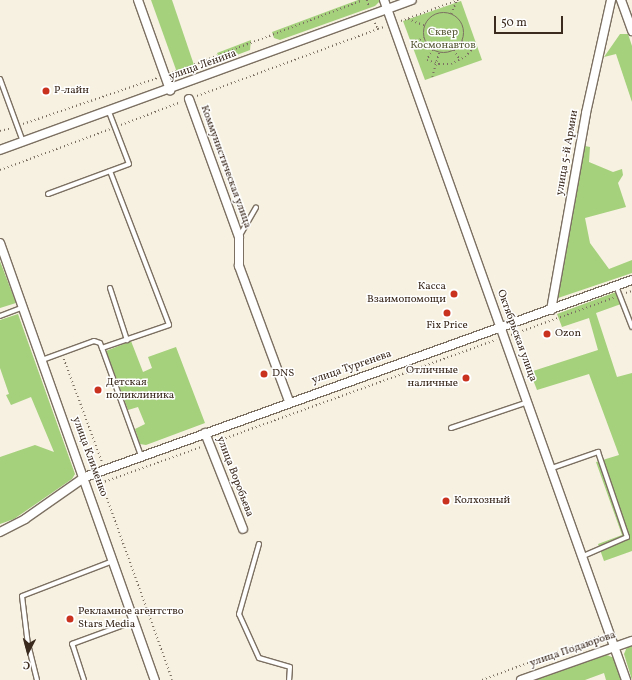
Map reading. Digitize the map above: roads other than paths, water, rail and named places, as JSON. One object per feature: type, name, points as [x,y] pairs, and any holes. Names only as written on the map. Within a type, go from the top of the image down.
[{"type":"street","points":[[138,0],[170,90]]},
{"type":"street","name":"Октябрьская улица","points":[[384,0],[616,647],[626,680]]},
{"type":"street","name":"улица Ленина","points":[[0,150],[170,90],[412,0]]},
{"type":"street","name":"улица 5-й Армии","points":[[551,310],[586,113],[611,0]]},
{"type":"street","points":[[621,0],[632,31]]},
{"type":"street","name":"Коммунистическая улица","points":[[188,100],[239,237],[239,266],[289,402]]},
{"type":"street","name":"улица Клименко","points":[[1,249],[85,477],[155,680]]},
{"type":"street","name":"улица Тургенева","points":[[0,532],[25,518],[85,477],[105,469],[632,280]]},
{"type":"street","name":"улица Воробьева","points":[[205,433],[243,529]]},
{"type":"street","name":"улица Подаюрова","points":[[521,680],[632,641]]},
{"type":"lane","points":[[0,79],[23,143]]},
{"type":"lane","points":[[48,194],[129,164],[109,112]]},
{"type":"lane","points":[[102,348],[169,325],[110,171]]},
{"type":"lane","points":[[239,237],[256,207]]},
{"type":"lane","points":[[616,286],[632,327]]},
{"type":"lane","points":[[110,288],[127,340]]},
{"type":"lane","points":[[0,316],[23,307]]},
{"type":"lane","points":[[42,360],[94,341],[100,343],[141,456]]},
{"type":"lane","points":[[451,428],[528,402]]},
{"type":"lane","points":[[552,468],[598,452],[627,538],[583,556]]},
{"type":"lane","points":[[259,544],[239,614],[259,658],[290,667],[289,680]]},
{"type":"lane","points":[[38,680],[28,644],[22,596],[114,561]]},
{"type":"lane","points":[[84,680],[72,644],[134,621]]},
{"type":"place","name":"Р-лайн","points":[[46,91]]},
{"type":"place","name":"Касса Взаимопомощи","points":[[454,294]]},
{"type":"place","name":"Fix Price","points":[[447,313]]},
{"type":"place","name":"Ozon","points":[[547,334]]},
{"type":"place","name":"DNS","points":[[264,374]]},
{"type":"place","name":"Отличные наличные","points":[[466,378]]},
{"type":"place","name":"Детская поликлиника","points":[[98,390]]},
{"type":"place","name":"Колхозный","points":[[446,501]]},
{"type":"place","name":"Рекламное агентство Stars Media","points":[[70,619]]},
{"type":"park label","name":"Сквер Космонавтов","points":[[443,40]]}]
